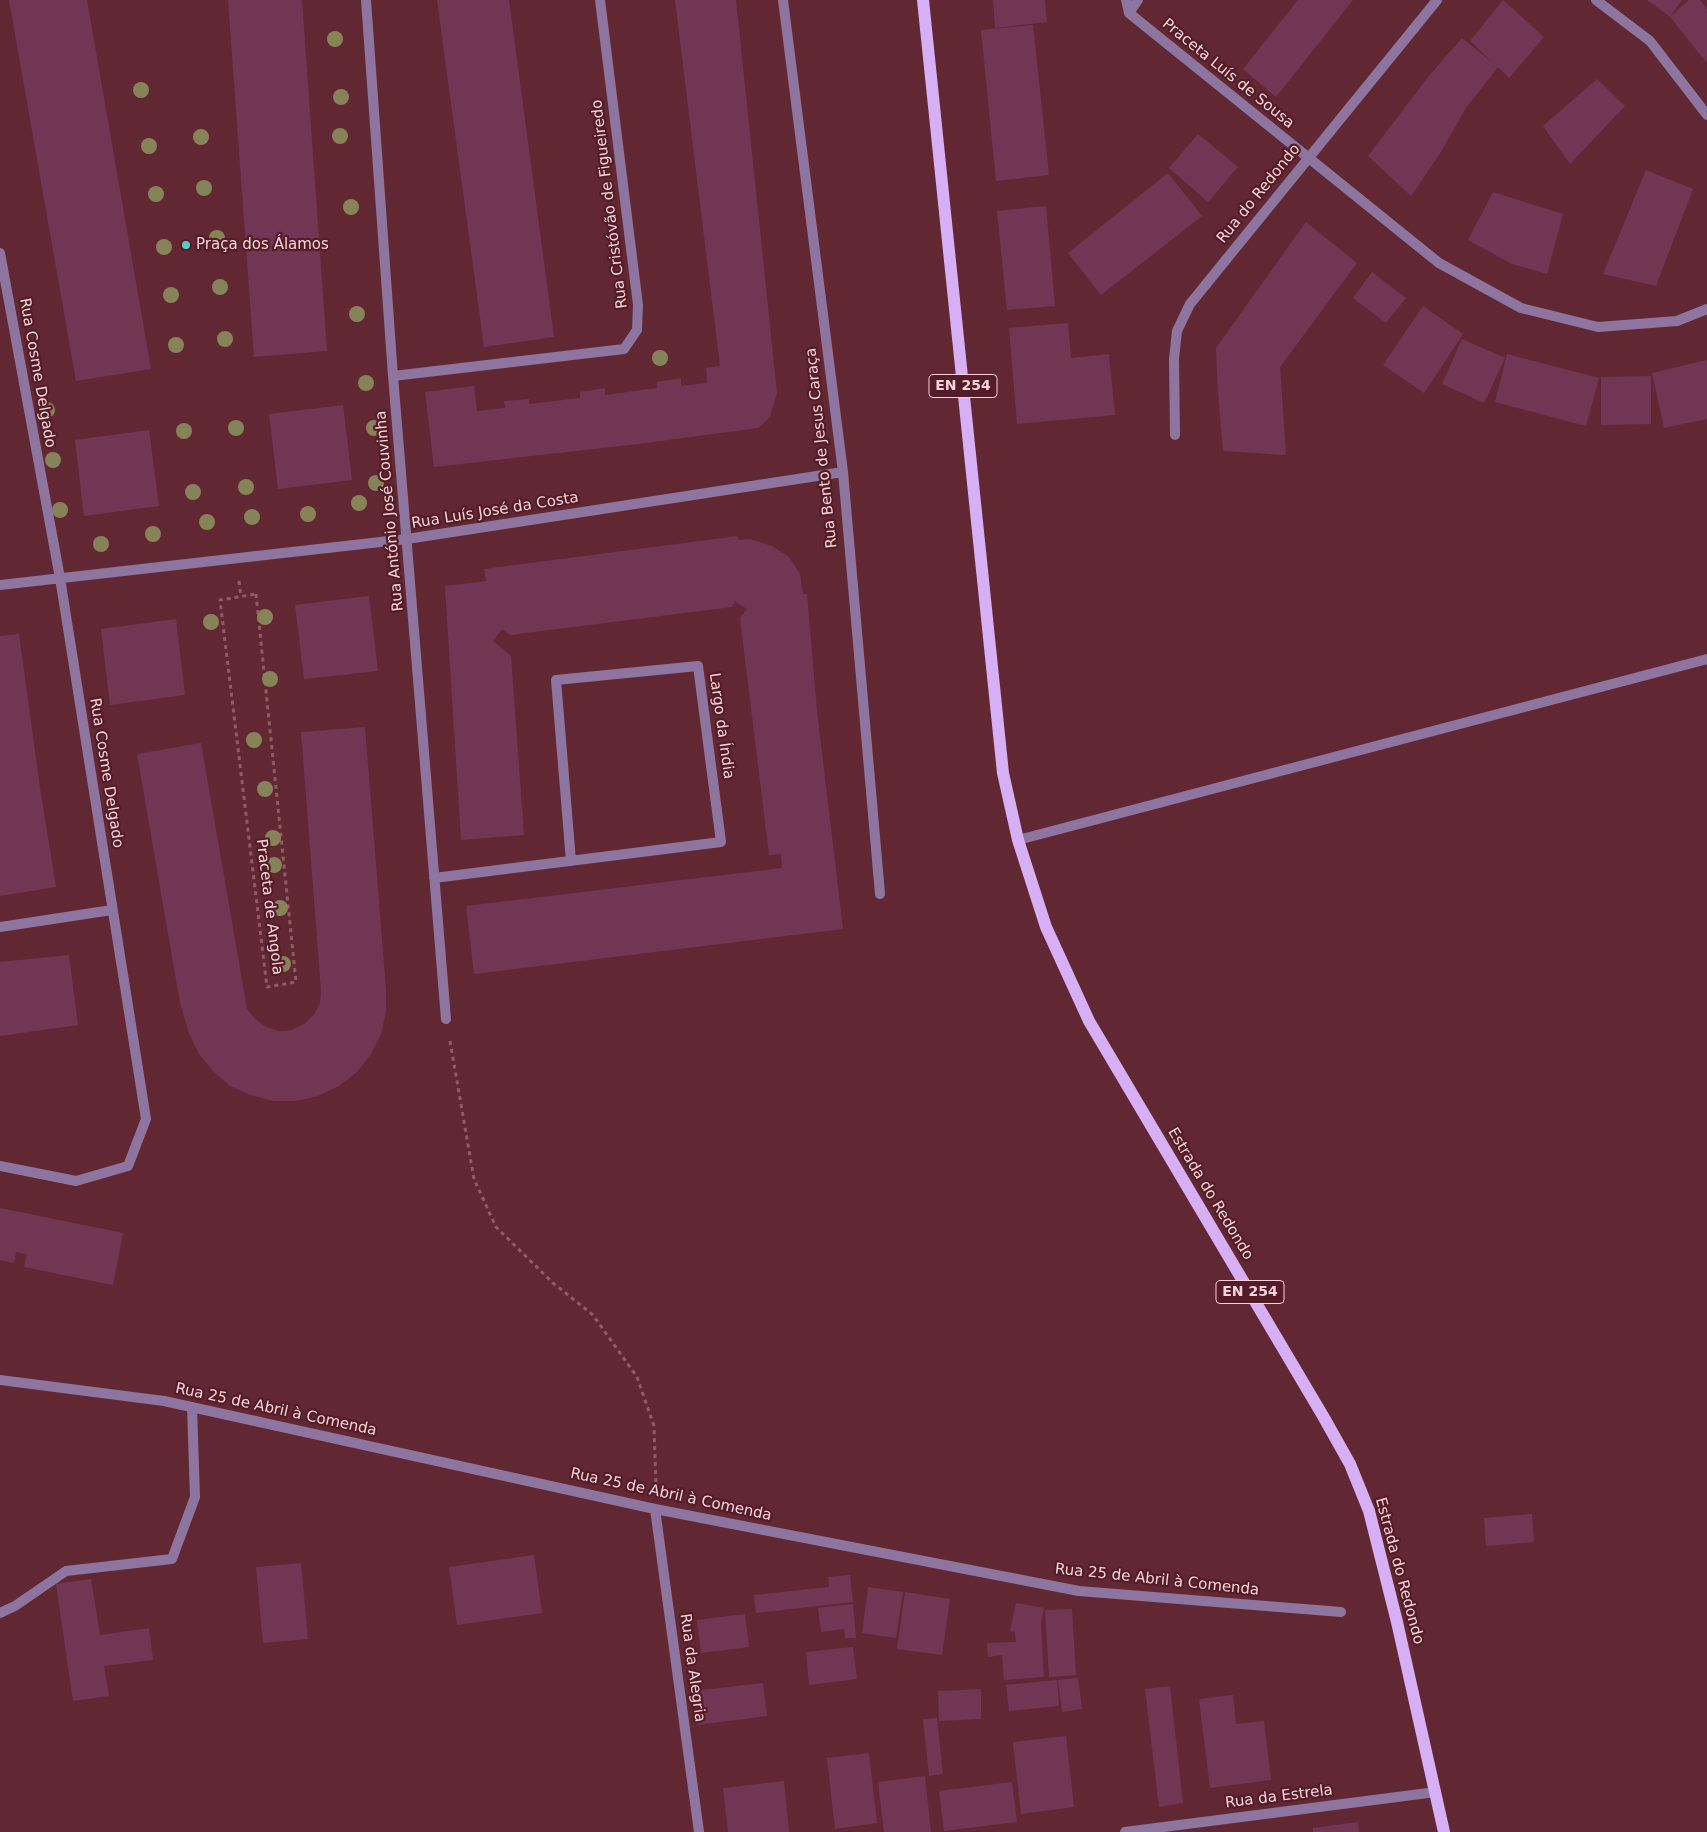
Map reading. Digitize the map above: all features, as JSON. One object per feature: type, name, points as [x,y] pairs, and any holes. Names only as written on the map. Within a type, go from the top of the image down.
[{"type":"main road","name":"Estrada do Redondo","points":[[923,0],[1003,773],[1018,840],[1046,927],[1089,1021],[1324,1416],[1350,1464],[1369,1511],[1380,1552],[1444,1832]]},
{"type":"street","name":"Rua António José Couvinha","points":[[366,0],[394,376],[446,1019]]},
{"type":"street","name":"Rua Cristóvão de Figueiredo","points":[[394,376],[624,350],[637,330],[638,305],[600,0]]},
{"type":"street","name":"Rua Bento de Jesus Caraça","points":[[783,0],[843,472],[880,894]]},
{"type":"street","points":[[1126,0],[1129,13]]},
{"type":"street","points":[[1129,13],[1138,0]]},
{"type":"street","name":"Rua do Redondo","points":[[1175,435],[1174,359],[1177,331],[1190,304],[1437,0]]},
{"type":"street","points":[[1596,0],[1650,41],[1707,115]]},
{"type":"street","name":"Praceta Luís de Sousa","points":[[1129,13],[1439,264],[1521,308],[1598,327],[1677,321],[1707,309]]},
{"type":"street","name":"Rua Cosme Delgado","points":[[0,253],[60,578],[146,1119],[128,1166],[76,1181],[0,1166]]},
{"type":"street","name":"Rua Luís José da Costa","points":[[0,585],[407,539],[843,472]]},
{"type":"street","points":[[1018,840],[1707,659]]},
{"type":"street","name":"Largo da Índia","points":[[434,878],[571,861],[721,842],[698,666],[556,680],[571,861]]},
{"type":"street","points":[[0,927],[112,910]]},
{"type":"street","name":"Rua 25 de Abril à Comenda","points":[[0,1380],[164,1401],[656,1509],[1079,1590],[1341,1612]]},
{"type":"street","points":[[0,1613],[15,1606],[66,1571],[172,1559],[195,1497],[192,1407]]},
{"type":"street","name":"Rua da Alegria","points":[[656,1509],[699,1832]]},
{"type":"street","name":"Rua da Estrela","points":[[1125,1832],[1436,1792]]},
{"type":"path","name":"Praceta de Angola","points":[[256,594],[296,982],[267,987],[220,600],[256,594]]},
{"type":"path","points":[[446,1019],[474,1179],[496,1227],[553,1283],[593,1315],[637,1377],[654,1426],[656,1509]]},
{"type":"building","points":[[9,0],[87,0],[151,369],[76,381]]},
{"type":"building","points":[[228,0],[302,0],[327,351],[254,357]]},
{"type":"building","points":[[437,0],[509,0],[554,337],[484,347]]},
{"type":"building","points":[[675,0],[736,0],[777,393],[770,417],[758,428],[638,444],[434,467],[425,392],[474,386],[477,411],[505,408],[504,401],[529,399],[529,404],[580,398],[580,392],[605,388],[605,395],[657,388],[657,382],[681,378],[681,386],[707,383],[706,368],[720,366]]},
{"type":"building","points":[[993,0],[1045,0],[1047,22],[995,28]]},
{"type":"building","points":[[1298,0],[1353,0],[1276,97],[1243,69]]},
{"type":"building","points":[[1503,0],[1544,37],[1509,78],[1498,67],[1466,108],[1439,155],[1411,196],[1368,156],[1428,77],[1462,38],[1493,63],[1470,41]]},
{"type":"building","points":[[1647,0],[1682,0],[1670,17]]},
{"type":"building","points":[[1689,0],[1700,0],[1707,9],[1707,63],[1670,17]]},
{"type":"building","points":[[1033,25],[1049,175],[996,181],[981,30]]},
{"type":"building","points":[[1597,79],[1625,106],[1570,164],[1543,126]]},
{"type":"building","points":[[1198,134],[1238,167],[1208,202],[1169,168]]},
{"type":"building","points":[[1646,170],[1693,189],[1656,286],[1603,274]]},
{"type":"building","points":[[1168,173],[1202,216],[1101,295],[1068,253]]},
{"type":"building","points":[[1493,192],[1563,214],[1547,274],[1512,264],[1468,240]]},
{"type":"building","points":[[1046,206],[1055,306],[1007,310],[997,211]]},
{"type":"building","points":[[1306,222],[1357,263],[1280,367],[1286,455],[1223,451],[1216,348]]},
{"type":"building","points":[[1372,272],[1406,298],[1386,323],[1353,298]]},
{"type":"building","points":[[1423,306],[1463,334],[1424,393],[1383,365]]},
{"type":"building","points":[[1068,323],[1071,358],[1109,354],[1115,415],[1017,424],[1009,328]]},
{"type":"building","points":[[1462,339],[1505,358],[1484,403],[1442,384]]},
{"type":"building","points":[[1507,354],[1599,378],[1586,426],[1495,402]]},
{"type":"building","points":[[1707,360],[1707,419],[1664,428],[1652,373]]},
{"type":"building","points":[[1651,376],[1651,424],[1601,425],[1601,377]]},
{"type":"building","points":[[343,405],[352,480],[278,489],[269,414]]},
{"type":"building","points":[[149,430],[159,506],[84,516],[75,440]]},
{"type":"building","points":[[738,536],[738,540],[750,539],[772,546],[789,557],[800,574],[803,594],[807,594],[817,711],[843,929],[474,974],[466,906],[782,868],[781,854],[769,855],[740,618],[747,609],[735,601],[732,607],[510,635],[502,629],[493,641],[511,656],[524,835],[461,840],[445,586],[486,581],[484,569]]},
{"type":"building","points":[[369,596],[378,671],[304,679],[295,605]]},
{"type":"building","points":[[176,619],[185,695],[110,705],[101,629]]},
{"type":"building","points":[[19,634],[40,788],[56,887],[0,896],[0,636]]},
{"type":"building","points":[[365,727],[386,989],[386,1012],[381,1034],[371,1054],[357,1072],[339,1086],[318,1096],[296,1101],[273,1101],[251,1095],[230,1086],[213,1071],[199,1054],[189,1033],[180,1003],[137,754],[201,743],[247,1009],[255,1019],[266,1027],[279,1031],[292,1030],[304,1024],[314,1015],[320,1003],[321,990],[301,732]]},
{"type":"building","points":[[69,955],[78,1025],[0,1036],[0,962]]},
{"type":"building","points":[[0,1208],[123,1233],[113,1285],[24,1267],[27,1254],[16,1252],[14,1263],[0,1260]]},
{"type":"building","points":[[1532,1514],[1534,1542],[1486,1546],[1484,1518]]},
{"type":"building","points":[[534,1555],[542,1613],[457,1625],[449,1567]]},
{"type":"building","points":[[301,1563],[308,1639],[263,1643],[256,1567]]},
{"type":"building","points":[[850,1575],[853,1602],[756,1613],[754,1595],[829,1587],[828,1577]]},
{"type":"building","points":[[91,1579],[100,1635],[149,1628],[153,1660],[104,1666],[109,1696],[73,1701],[56,1584]]},
{"type":"building","points":[[868,1587],[903,1592],[896,1638],[862,1633]]},
{"type":"building","points":[[905,1592],[950,1599],[942,1655],[897,1649]]},
{"type":"building","points":[[1016,1603],[1044,1608],[1041,1624],[1044,1677],[1004,1680],[1002,1655],[988,1657],[987,1643],[1016,1642],[1015,1632],[1010,1631]]},
{"type":"building","points":[[853,1604],[856,1638],[845,1638],[844,1629],[821,1632],[818,1608]]},
{"type":"building","points":[[1072,1609],[1076,1675],[1049,1677],[1045,1610]]},
{"type":"building","points":[[745,1614],[749,1647],[701,1653],[697,1620]]},
{"type":"building","points":[[853,1647],[857,1679],[809,1685],[806,1652]]},
{"type":"building","points":[[1078,1678],[1082,1709],[1062,1712],[1058,1680]]},
{"type":"building","points":[[1057,1680],[1059,1706],[1009,1711],[1006,1685]]},
{"type":"building","points":[[763,1683],[767,1716],[697,1725],[693,1691]]},
{"type":"building","points":[[1170,1686],[1183,1803],[1159,1807],[1145,1689]]},
{"type":"building","points":[[981,1689],[981,1719],[939,1721],[938,1691]]},
{"type":"building","points":[[1233,1695],[1236,1724],[1264,1721],[1271,1780],[1210,1788],[1199,1699]]},
{"type":"building","points":[[937,1718],[943,1774],[929,1776],[923,1719]]},
{"type":"building","points":[[1066,1736],[1074,1807],[1021,1814],[1013,1742]]},
{"type":"building","points":[[869,1753],[877,1823],[835,1829],[827,1758]]},
{"type":"building","points":[[925,1776],[931,1832],[884,1832],[878,1782]]},
{"type":"building","points":[[784,1781],[789,1832],[728,1832],[723,1788]]},
{"type":"building","points":[[1012,1782],[1017,1822],[944,1831],[939,1791]]},
{"type":"building","points":[[1358,1822],[1359,1832],[1313,1832],[1313,1828]]},
{"type":"place","name":"Praça dos Álamos","points":[[186,245]]}]
